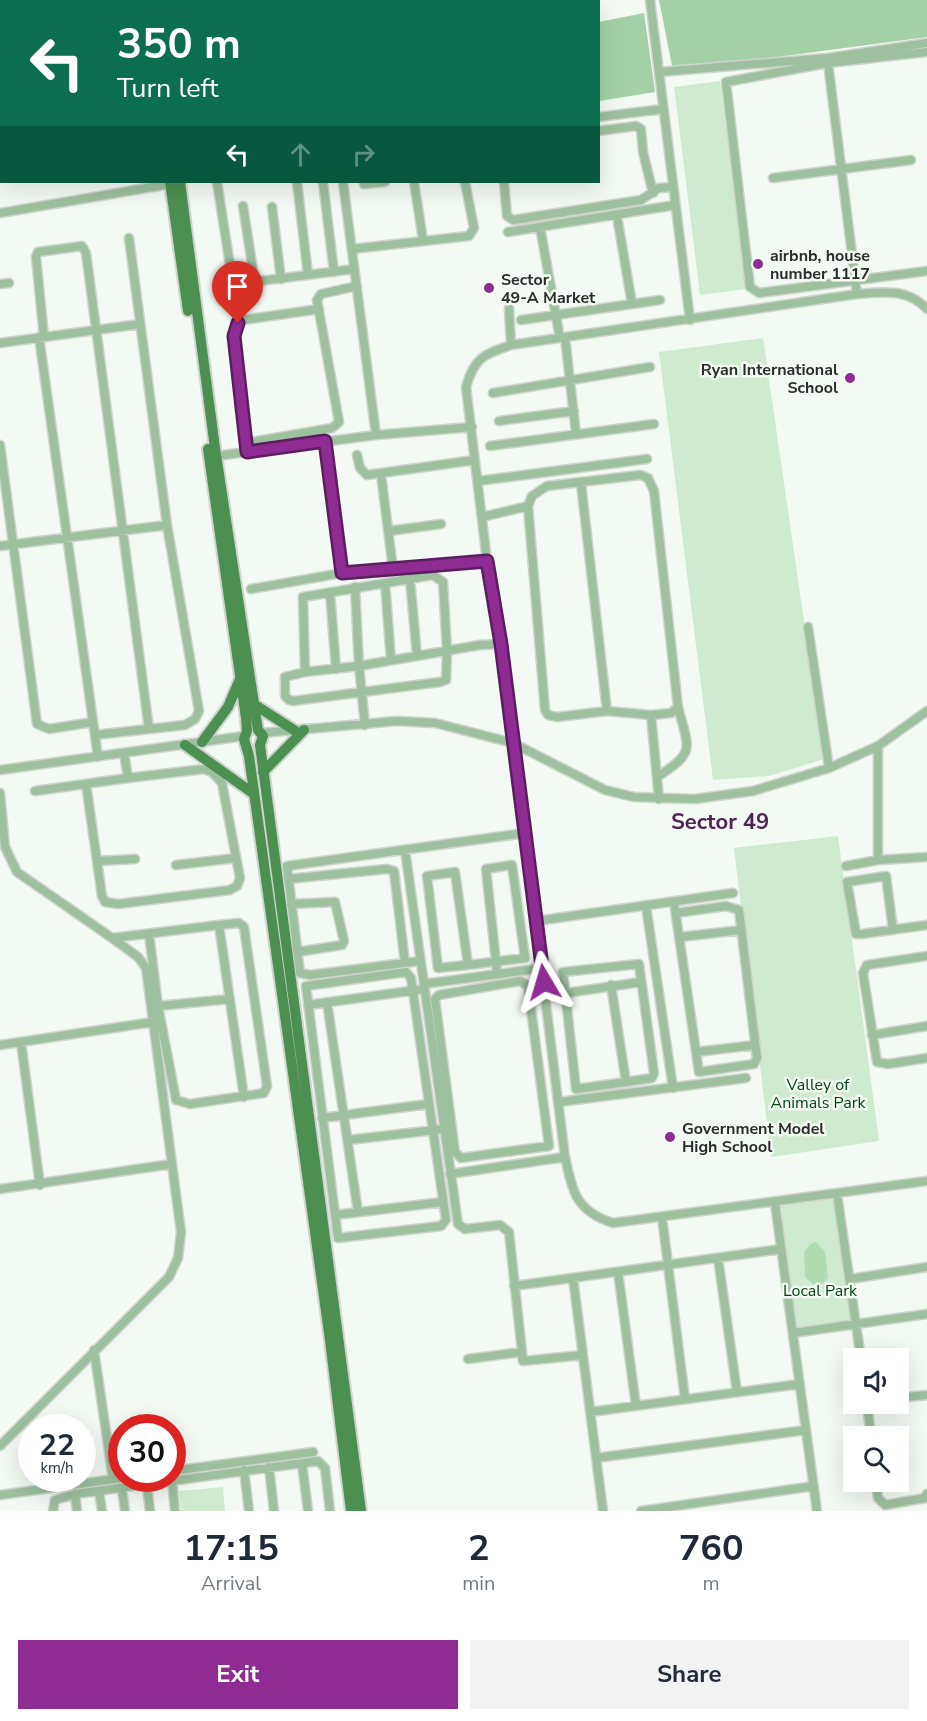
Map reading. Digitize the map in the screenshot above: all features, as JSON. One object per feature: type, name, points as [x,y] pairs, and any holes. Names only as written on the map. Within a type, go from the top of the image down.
[{"type":"main road","points":[[173,183],[241,677],[252,735],[260,745],[361,1511]]},
{"type":"main road","points":[[173,183],[198,329],[255,705],[252,735],[254,794],[330,1340],[351,1511]]},
{"type":"main road","points":[[201,742],[228,706],[241,677]]},
{"type":"main road","points":[[255,705],[299,730],[263,772]]},
{"type":"main road","points":[[185,745],[254,794]]},
{"type":"street","points":[[650,0],[690,320]]},
{"type":"street","points":[[659,72],[927,47]]},
{"type":"street","points":[[927,47],[728,80],[725,86],[753,291],[759,293],[927,271]]},
{"type":"street","points":[[828,63],[857,294]]},
{"type":"street","points":[[600,117],[663,109]]},
{"type":"street","points":[[600,131],[636,126],[641,129],[643,152],[652,193]]},
{"type":"street","points":[[773,178],[842,171],[911,160]]},
{"type":"street","points":[[0,213],[167,183]]},
{"type":"street","points":[[217,183],[233,281],[241,285],[354,269]]},
{"type":"street","points":[[297,183],[308,275]]},
{"type":"street","points":[[323,183],[334,272]]},
{"type":"street","points":[[343,183],[376,435]]},
{"type":"street","points":[[364,184],[374,183]]},
{"type":"street","points":[[414,183],[423,240]]},
{"type":"street","points":[[352,249],[469,236],[473,233],[474,228],[465,183]]},
{"type":"street","points":[[504,183],[507,216],[513,220],[641,200],[659,188],[672,187]]},
{"type":"street","points":[[508,232],[675,205]]},
{"type":"street","points":[[243,206],[255,283]]},
{"type":"street","points":[[272,207],[281,279]]},
{"type":"street","points":[[617,216],[632,304]]},
{"type":"street","points":[[540,227],[555,315],[571,381],[576,434]]},
{"type":"street","points":[[95,735],[185,725],[195,720],[199,711],[167,525],[129,238]]},
{"type":"street","points":[[98,756],[66,538],[42,337],[36,257],[42,250],[78,245],[86,253],[149,729]]},
{"type":"street","points":[[224,455],[332,428],[339,422],[317,300],[321,294],[357,286]]},
{"type":"street","points":[[927,309],[916,299],[900,292],[857,294],[511,345],[485,353],[470,375],[466,395],[472,427],[487,561],[501,644],[565,1157],[582,1207],[594,1217],[613,1223],[927,1181]]},
{"type":"street","points":[[521,320],[660,300]]},
{"type":"street","points":[[509,308],[511,345]]},
{"type":"street","points":[[247,448],[234,336],[238,323],[243,320],[319,309]]},
{"type":"street","points":[[0,343],[140,324]]},
{"type":"street","points":[[493,393],[650,367]]},
{"type":"street","points":[[499,421],[574,411]]},
{"type":"street","points":[[490,446],[654,424]]},
{"type":"street","points":[[247,448],[472,427]]},
{"type":"street","points":[[325,441],[342,573]]},
{"type":"street","points":[[0,445],[37,724],[39,728],[49,729],[93,723]]},
{"type":"street","points":[[357,455],[362,472],[367,475],[475,460]]},
{"type":"street","points":[[478,481],[647,459]]},
{"type":"street","points":[[381,474],[393,569]]},
{"type":"street","points":[[657,777],[683,760],[688,746],[678,707],[652,484],[648,478],[640,475],[547,486],[532,496],[528,506],[545,710],[548,715],[557,717],[607,711],[651,715],[670,713],[678,707]]},
{"type":"street","points":[[581,483],[607,711]]},
{"type":"street","points":[[482,517],[528,506]]},
{"type":"street","points":[[389,531],[441,524]]},
{"type":"street","points":[[0,546],[167,525]]},
{"type":"street","points":[[251,589],[342,573],[487,561]]},
{"type":"street","points":[[304,672],[301,602],[307,596],[433,575],[443,582],[447,651],[446,680],[289,700],[285,696],[285,677],[304,672],[359,666],[447,651],[501,644]]},
{"type":"street","points":[[410,579],[417,656]]},
{"type":"street","points":[[385,583],[391,660]]},
{"type":"street","points":[[356,588],[359,666],[365,725]]},
{"type":"street","points":[[330,592],[336,669]]},
{"type":"street","points":[[808,627],[830,768]]},
{"type":"street","points":[[0,770],[252,735],[397,721],[435,723],[513,743],[590,784],[634,797],[659,799],[716,797],[753,791],[830,768],[878,746],[927,711]]},
{"type":"street","points":[[651,715],[659,799]]},
{"type":"street","points":[[878,746],[878,860]]},
{"type":"street","points":[[124,753],[128,778]]},
{"type":"street","points":[[35,791],[128,778],[204,769],[212,772],[222,783],[240,881],[230,890],[110,904],[102,896],[86,784]]},
{"type":"street","points":[[0,793],[5,847],[17,872],[138,957],[146,968],[181,1232],[178,1258],[169,1277],[0,1446]]},
{"type":"street","points":[[420,961],[304,975],[300,973],[287,866],[525,833]]},
{"type":"street","points":[[405,850],[458,1224],[462,1228],[500,1225],[509,1232],[522,1360],[526,1362],[583,1355]]},
{"type":"street","points":[[846,866],[878,860],[927,857]]},
{"type":"street","points":[[176,865],[236,858]]},
{"type":"street","points":[[98,861],[135,859]]},
{"type":"street","points":[[468,965],[455,872],[427,876],[438,968],[468,965],[496,962],[525,958],[512,865],[486,869],[496,962],[497,974]]},
{"type":"street","points":[[288,879],[394,870],[405,963]]},
{"type":"street","points":[[893,930],[888,877],[885,875],[848,882],[856,934],[893,930],[927,925]]},
{"type":"street","points":[[536,921],[733,893]]},
{"type":"street","points":[[291,904],[335,902],[344,941],[342,945],[297,952]]},
{"type":"street","points":[[674,902],[699,1072],[754,1064],[757,1058],[739,910],[731,906],[676,913]]},
{"type":"street","points":[[646,906],[673,1088]]},
{"type":"street","points":[[112,938],[239,923],[244,927],[267,1090],[244,1097],[190,1104],[176,1100],[158,1006],[149,934]]},
{"type":"street","points":[[219,925],[244,1097]]},
{"type":"street","points":[[680,937],[741,930]]},
{"type":"street","points":[[927,956],[872,963],[864,967],[877,1062],[880,1064],[927,1058]]},
{"type":"street","points":[[639,964],[654,1073],[652,1078],[576,1089],[564,993],[563,972],[639,964]]},
{"type":"street","points":[[308,1005],[411,991],[497,974],[542,968]]},
{"type":"street","points":[[401,972],[409,974],[411,991],[446,1220],[441,1226],[338,1238],[306,986],[401,972]]},
{"type":"street","points":[[520,981],[528,986],[532,1016],[549,1146],[461,1158],[458,1156],[435,999],[439,994],[520,981]]},
{"type":"street","points":[[546,996],[641,982]]},
{"type":"street","points":[[611,985],[626,1082]]},
{"type":"street","points":[[158,1006],[230,999]]},
{"type":"street","points":[[327,1002],[358,1212]]},
{"type":"street","points":[[532,1016],[548,1012]]},
{"type":"street","points":[[0,1045],[153,1022]]},
{"type":"street","points":[[872,1035],[927,1026]]},
{"type":"street","points":[[21,1042],[40,1185]]},
{"type":"street","points":[[696,1052],[755,1045]]},
{"type":"street","points":[[559,1102],[746,1078]]},
{"type":"street","points":[[322,1118],[428,1104]]},
{"type":"street","points":[[348,1140],[444,1129]]},
{"type":"street","points":[[450,1174],[565,1157]]},
{"type":"street","points":[[0,1189],[172,1164]]},
{"type":"street","points":[[837,1194],[860,1348]]},
{"type":"street","points":[[335,1215],[443,1202]]},
{"type":"street","points":[[775,1203],[817,1511]]},
{"type":"street","points":[[662,1217],[685,1399]]},
{"type":"street","points":[[514,1286],[781,1249]]},
{"type":"street","points":[[718,1258],[737,1392]]},
{"type":"street","points":[[850,1279],[927,1267]]},
{"type":"street","points":[[618,1272],[636,1406]]},
{"type":"street","points":[[573,1278],[603,1511]]},
{"type":"street","points":[[793,1333],[927,1314]]},
{"type":"street","points":[[94,1350],[108,1429]]},
{"type":"street","points":[[468,1359],[522,1352]]},
{"type":"street","points":[[590,1412],[800,1383]]},
{"type":"street","points":[[909,1397],[927,1395]]},
{"type":"street","points":[[596,1458],[806,1430]]},
{"type":"street","points":[[186,1469],[313,1452]]},
{"type":"street","points":[[186,1479],[318,1461],[323,1464],[330,1511]]},
{"type":"street","points":[[302,1463],[308,1511]]},
{"type":"street","points":[[269,1467],[274,1511]]},
{"type":"street","points":[[244,1470],[249,1511]]},
{"type":"street","points":[[0,1495],[108,1480]]},
{"type":"street","points":[[641,1511],[814,1486]]},
{"type":"street","points":[[53,1511],[55,1500],[75,1494],[108,1490]]},
{"type":"street","points":[[99,1491],[102,1511]]},
{"type":"street","points":[[122,1492],[125,1511]]},
{"type":"street","points":[[148,1492],[150,1511]]},
{"type":"street","points":[[173,1492],[175,1511]]},
{"type":"street","points":[[877,1492],[878,1498],[885,1505],[925,1498],[927,1494]]},
{"type":"street","points":[[75,1494],[77,1511]]},
{"type":"green space","points":[[720,81],[746,289],[700,295],[674,87]]},
{"type":"green space","points":[[763,338],[824,759],[769,776],[713,780],[659,352]]},
{"type":"green space","name":"Valley of Animals Park","points":[[838,836],[879,1141],[771,1157],[734,848]]},
{"type":"green space","name":"Local Park","points":[[835,1198],[852,1320],[796,1327],[781,1206]]},
{"type":"green space","points":[[223,1487],[225,1511],[181,1511],[179,1492]]},
{"type":"shaded area","points":[[659,0],[927,0],[927,37],[673,71]]},
{"type":"shaded area","points":[[644,13],[655,92],[600,101],[600,22]]},
{"type":"shaded area","points":[[816,1242],[825,1252],[828,1278],[822,1284],[813,1284],[805,1277],[804,1252],[810,1244]]},
{"type":"place","name":"airbnb, house number 1117","points":[[758,264]]},
{"type":"place","name":"Sector 49-A Market","points":[[489,288]]},
{"type":"place","name":"Ryan International School","points":[[850,378]]},
{"type":"place","name":"Government Model High School","points":[[670,1137]]},
{"type":"district","name":"Sector 49","points":[[720,821]]},
{"type":"route","points":[[238,323],[234,336],[247,452],[325,441],[342,573],[487,561],[501,644],[544,982]]}]
